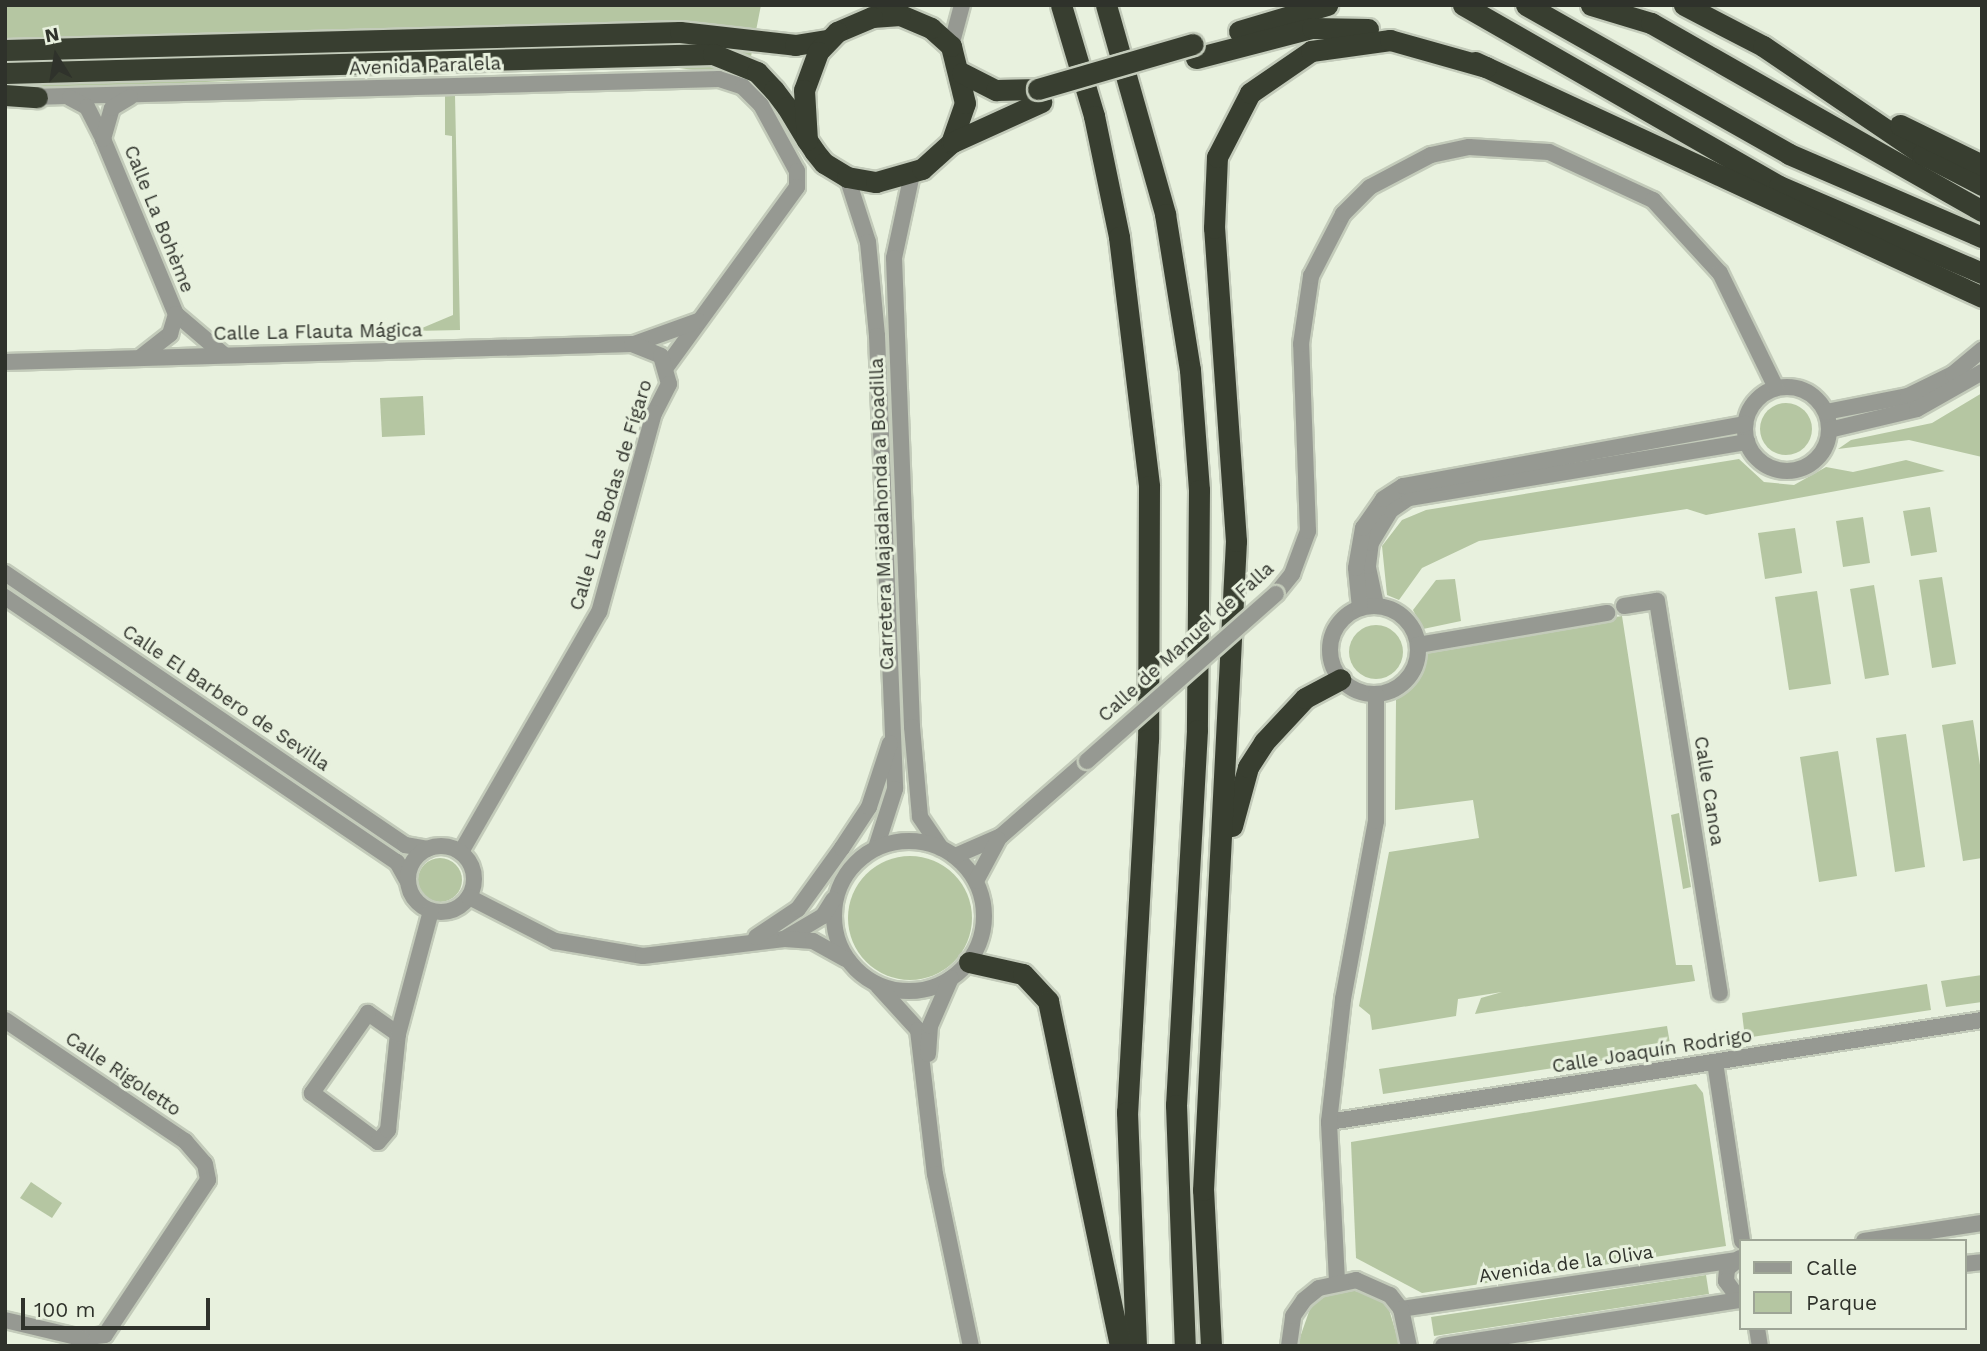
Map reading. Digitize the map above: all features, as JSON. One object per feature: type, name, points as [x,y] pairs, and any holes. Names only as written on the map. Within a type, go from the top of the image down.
[{"type":"highway","points":[[1061,5],[1094,116],[1119,237],[1149,486],[1148,725],[1127,1112],[1136,1346]]},
{"type":"highway","points":[[1106,5],[1165,214],[1190,370],[1199,490],[1198,730],[1176,1105],[1177,1268],[1185,1346]]},
{"type":"highway","points":[[5,73],[713,54],[757,72],[807,140],[846,177],[876,182],[912,174],[977,126],[1040,96],[1194,51],[1327,5]]},
{"type":"highway","points":[[1464,5],[1633,108],[1779,186],[1982,273]]},
{"type":"highway","points":[[1526,5],[1789,154],[1982,237]]},
{"type":"highway","points":[[1591,5],[1651,23],[1982,211]]},
{"type":"highway","points":[[1684,5],[1815,80],[1982,186]]},
{"type":"highway","points":[[5,50],[680,32],[795,46],[828,40],[857,21],[898,10],[931,27],[951,46],[962,73],[965,103],[951,143]]},
{"type":"highway","points":[[1194,51],[1312,28],[1353,28],[1436,44],[1982,297]]},
{"type":"highway","points":[[807,140],[804,90],[828,40]]},
{"type":"highway","points":[[1211,1346],[1203,1190],[1236,554],[1214,228],[1217,157],[1251,93],[1311,51],[1390,40],[1486,67]]},
{"type":"highway","points":[[962,73],[996,90],[1040,96]]},
{"type":"highway","points":[[1815,80],[1982,165]]},
{"type":"highway","points":[[5,96],[37,97]]},
{"type":"highway","points":[[1212,1002],[1236,803],[1248,767],[1282,720],[1340,678]]},
{"type":"highway","points":[[969,961],[1023,974],[1048,1001],[1119,1346]]},
{"type":"street","points":[[951,46],[962,5]]},
{"type":"street","name":"Avenida Paralela","points":[[37,97],[719,79],[743,87],[761,105],[797,172]]},
{"type":"street","name":"Calle La Bohème","points":[[103,139],[112,108],[136,95]]},
{"type":"street","name":"Calle La Bohème","points":[[68,97],[87,107],[103,139],[176,314],[225,355]]},
{"type":"street","name":"Calle de Manuel de Falla","points":[[976,881],[1001,836],[1276,594],[1292,574],[1308,531],[1301,344],[1311,276],[1322,246],[1370,187],[1431,155],[1469,147],[1549,152],[1653,200],[1720,273],[1776,388]]},
{"type":"street","name":"Calle Las Bodas de Fígaro","points":[[461,852],[599,612],[654,413],[668,384],[667,366],[797,187],[797,172]]},
{"type":"street","name":"Carretera Majadahonda a Boadilla","points":[[912,174],[894,258],[912,727],[920,817],[948,852]]},
{"type":"street","name":"Carretera Majadahonda a Boadilla","points":[[846,177],[858,202],[873,272],[895,789],[876,848]]},
{"type":"street","name":"Calle La Bohème","points":[[138,358],[157,350],[176,314]]},
{"type":"street","name":"Calle Las Bodas de Fígaro","points":[[632,344],[690,328],[704,315]]},
{"type":"street","name":"Calle Las Bodas de Fígaro","points":[[632,344],[648,347],[667,366]]},
{"type":"street","name":"Calle La Flauta Mágica","points":[[5,362],[632,344]]},
{"type":"street","points":[[1826,412],[1908,396],[1953,374],[1982,350]]},
{"type":"street","points":[[1829,430],[1917,409],[1982,372]]},
{"type":"street","points":[[1776,388],[1810,394],[1826,412],[1829,430],[1820,455],[1799,469],[1773,469],[1747,443],[1745,424],[1755,401],[1776,388]]},
{"type":"street","points":[[1368,607],[1356,568],[1363,528],[1383,499],[1403,486],[1745,424]]},
{"type":"street","points":[[1368,607],[1371,543],[1391,510],[1409,498],[1747,443]]},
{"type":"street","name":"Calle El Barbero de Sevilla","points":[[5,573],[405,845],[428,849]]},
{"type":"street","name":"Calle El Barbero de Sevilla","points":[[5,597],[397,862],[408,882]]},
{"type":"street","name":"Calle Canoa","points":[[1625,608],[1657,601],[1717,994]]},
{"type":"street","points":[[1368,607],[1401,614],[1417,640],[1414,671],[1404,683],[1376,694],[1340,678],[1331,638],[1368,607]]},
{"type":"street","points":[[1417,640],[1606,611]]},
{"type":"street","points":[[1337,1281],[1329,1122],[1343,999],[1376,821],[1376,694]]},
{"type":"street","points":[[731,948],[773,930],[799,909],[869,807],[893,730]]},
{"type":"street","name":"Calle de Manuel de Falla","points":[[948,852],[1001,836]]},
{"type":"street","points":[[784,939],[823,916],[846,875],[876,848],[897,841],[948,852],[976,881],[984,922],[969,961],[951,978],[930,1026],[926,1081]]},
{"type":"street","points":[[428,849],[461,852],[475,878],[469,897],[452,910],[431,911],[415,900],[408,882],[412,862],[428,849]]},
{"type":"street","points":[[837,894],[836,931],[852,965]]},
{"type":"street","points":[[469,897],[555,941],[606,954],[731,948],[784,939],[821,944],[870,980],[918,1030],[926,1081],[934,1174],[971,1346]]},
{"type":"street","points":[[398,1034],[368,1013],[313,1093],[378,1142],[388,1130],[398,1034],[431,911]]},
{"type":"street","points":[[870,980],[911,991],[951,978]]},
{"type":"street","name":"Calle Rigoletto","points":[[5,1020],[185,1141],[207,1172],[205,1192],[112,1329],[96,1338],[5,1320]]},
{"type":"street","name":"Calle Joaquín Rodrigo","points":[[1329,1122],[1982,1020]]},
{"type":"street","points":[[1715,1062],[1742,1239]]},
{"type":"street","points":[[1877,1239],[1982,1223]]},
{"type":"street","points":[[1738,1259],[1726,1282],[1738,1297]]},
{"type":"street","name":"Avenida de la Oliva","points":[[1401,1309],[1738,1259]]},
{"type":"street","points":[[1289,1346],[1293,1316],[1304,1300],[1337,1281],[1374,1285],[1401,1309],[1409,1346]]},
{"type":"street","points":[[1443,1346],[1738,1300]]},
{"type":"green space","points":[[5,5],[761,5],[747,77],[679,68],[428,72],[5,91]]},
{"type":"green space","points":[[445,95],[455,95],[460,330],[415,331],[453,315],[452,136],[445,135]]},
{"type":"green space","points":[[1982,393],[1982,457],[1909,440],[1838,449],[1851,440],[1932,423]]},
{"type":"green space","points":[[423,396],[425,435],[382,437],[380,398]]},
{"type":"green space","points":[[1786,403],[1796,405],[1804,411],[1810,419],[1810,439],[1804,447],[1796,453],[1786,455],[1776,453],[1768,447],[1762,439],[1760,429],[1762,419],[1768,411],[1776,405]]},
{"type":"green space","points":[[1739,459],[1764,482],[1794,485],[1826,467],[1853,472],[1906,460],[1945,471],[1706,515],[1687,509],[1479,541],[1422,568],[1399,600],[1387,595],[1382,546],[1402,520],[1426,510]]},
{"type":"green space","points":[[1930,507],[1937,552],[1911,556],[1903,511]]},
{"type":"green space","points":[[1863,517],[1870,563],[1843,567],[1836,521]]},
{"type":"green space","points":[[1795,528],[1802,573],[1765,579],[1758,533]]},
{"type":"green space","points":[[1942,577],[1956,664],[1932,668],[1919,580]]},
{"type":"green space","points":[[1455,579],[1461,621],[1423,629],[1413,610],[1436,580]]},
{"type":"green space","points":[[1874,585],[1889,675],[1865,679],[1850,589]]},
{"type":"green space","points":[[1817,591],[1831,684],[1789,690],[1775,597]]},
{"type":"green space","points":[[1622,616],[1676,965],[1692,965],[1695,981],[1475,1014],[1481,998],[1502,992],[1458,999],[1456,1016],[1372,1030],[1370,1015],[1359,1006],[1389,852],[1479,838],[1473,800],[1395,810],[1396,700],[1422,675],[1428,646]]},
{"type":"green space","points":[[1376,625],[1395,633],[1403,652],[1395,671],[1376,679],[1357,671],[1349,652],[1357,633]]},
{"type":"green space","points":[[1973,720],[1982,778],[1982,858],[1963,861],[1942,725]]},
{"type":"green space","points":[[1906,734],[1925,867],[1895,872],[1876,738]]},
{"type":"green space","points":[[1838,751],[1857,876],[1819,882],[1800,757]]},
{"type":"green space","points":[[1679,813],[1691,887],[1683,889],[1671,815]]},
{"type":"green space","points":[[910,856],[934,861],[954,874],[967,894],[972,918],[967,942],[954,962],[934,975],[910,980],[886,975],[866,962],[853,942],[848,918],[853,894],[866,874],[886,861]]},
{"type":"green space","points":[[440,858],[449,859],[456,864],[461,871],[461,889],[456,896],[449,901],[440,902],[431,901],[424,896],[419,889],[418,880],[419,871],[424,864],[431,859]]},
{"type":"green space","points":[[1982,975],[1982,1002],[1946,1007],[1941,981]]},
{"type":"green space","points":[[1927,984],[1931,1010],[1745,1038],[1742,1013]]},
{"type":"green space","points":[[1667,1026],[1671,1050],[1383,1094],[1379,1069]]},
{"type":"green space","points":[[1696,1084],[1703,1093],[1726,1246],[1422,1293],[1356,1258],[1351,1142]]},
{"type":"green space","points":[[31,1182],[62,1203],[52,1218],[20,1198]]},
{"type":"green space","points":[[1706,1275],[1709,1294],[1434,1336],[1431,1317]]},
{"type":"green space","points":[[1341,1288],[1374,1295],[1388,1306],[1400,1346],[1297,1346],[1312,1303]]}]
